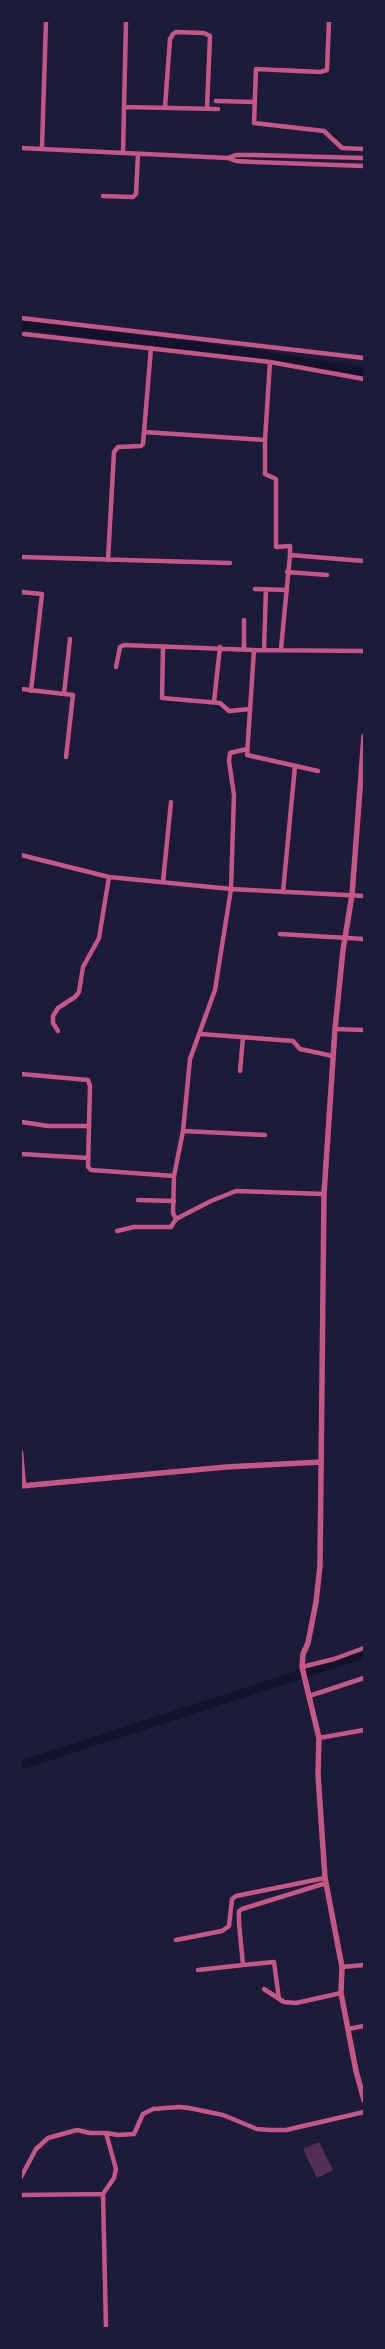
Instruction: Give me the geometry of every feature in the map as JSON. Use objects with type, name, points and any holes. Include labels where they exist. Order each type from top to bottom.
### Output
[{"type":"street","points":[[42,147],[46,21]]},
{"type":"street","points":[[124,153],[126,21]]},
{"type":"street","points":[[330,21],[327,70],[320,72],[256,69],[254,122],[324,131],[342,148],[364,149]]},
{"type":"street","points":[[165,107],[170,39],[172,34],[176,32],[206,34],[210,36],[206,108]]},
{"type":"street","points":[[216,101],[255,102]]},
{"type":"street","points":[[124,107],[218,109]]},
{"type":"street","points":[[21,148],[42,147],[228,158],[236,161],[364,166]]},
{"type":"street","points":[[103,196],[133,197],[136,194],[138,154]]},
{"type":"street","points":[[228,158],[236,155],[254,154],[364,158]]},
{"type":"street","points":[[329,156],[329,164]]},
{"type":"street","points":[[21,318],[364,358]]},
{"type":"street","points":[[24,334],[270,362],[364,379]]},
{"type":"street","points":[[108,560],[114,452],[118,447],[141,446],[144,432],[151,348]]},
{"type":"street","points":[[270,362],[265,440],[265,474],[276,479],[276,547],[290,546],[281,650]]},
{"type":"street","points":[[144,432],[265,440]]},
{"type":"street","points":[[290,555],[364,561]]},
{"type":"street","points":[[21,557],[230,563]]},
{"type":"street","points":[[287,572],[327,576]]},
{"type":"street","points":[[255,589],[287,590]]},
{"type":"street","points":[[264,650],[266,589]]},
{"type":"street","points":[[21,592],[42,594],[31,690]]},
{"type":"street","points":[[244,620],[244,649]]},
{"type":"street","points":[[64,694],[70,639]]},
{"type":"street","points":[[116,667],[122,645],[220,647],[254,650],[364,651]]},
{"type":"street","points":[[163,647],[162,698],[220,703],[229,711],[250,710]]},
{"type":"street","points":[[214,702],[220,647]]},
{"type":"street","points":[[254,650],[248,756],[318,771]]},
{"type":"street","points":[[21,689],[73,695],[66,757]]},
{"type":"street","points":[[364,736],[361,812],[335,1029],[324,1194],[320,1566],[316,1602],[308,1643],[303,1654],[303,1670],[319,1738],[318,1774],[326,1880],[342,1968],[341,1993],[364,2100]]},
{"type":"street","points":[[176,1219],[173,1213],[174,1176],[183,1132],[190,1059],[201,1034],[215,990],[231,889],[234,795],[228,761],[230,752],[247,749]]},
{"type":"street","points":[[283,892],[295,766]]},
{"type":"street","points":[[163,882],[172,802]]},
{"type":"street","points":[[21,855],[109,877],[231,889],[364,896]]},
{"type":"street","points":[[58,1030],[53,1023],[53,1016],[58,1008],[75,997],[79,992],[83,967],[99,938],[109,877]]},
{"type":"street","points":[[280,934],[364,940]]},
{"type":"street","points":[[335,1029],[364,1030]]},
{"type":"street","points":[[201,1034],[293,1041],[300,1049],[333,1056]]},
{"type":"street","points":[[240,1071],[243,1037]]},
{"type":"street","points":[[21,1074],[88,1080],[90,1086],[88,1167],[98,1172],[174,1176]]},
{"type":"street","points":[[22,1122],[48,1126],[89,1126]]},
{"type":"street","points":[[183,1132],[265,1135]]},
{"type":"street","points":[[21,1154],[88,1158]]},
{"type":"street","points":[[117,1232],[134,1227],[171,1227],[176,1219],[211,1200],[236,1191],[324,1194]]},
{"type":"street","points":[[138,1200],[174,1201]]},
{"type":"street","points":[[21,1452],[23,1486],[226,1467],[321,1462]]},
{"type":"street","points":[[303,1670],[364,1648]]},
{"type":"street","points":[[309,1696],[364,1678]]},
{"type":"street","points":[[319,1738],[364,1730]]},
{"type":"street","points":[[176,1940],[213,1933],[229,1926],[232,1899],[236,1896],[326,1880]]},
{"type":"street","points":[[242,1965],[239,1912],[242,1909],[326,1880]]},
{"type":"street","points":[[198,1970],[274,1962],[279,1999]]},
{"type":"street","points":[[342,1968],[364,1965]]},
{"type":"street","points":[[264,1989],[279,1999],[296,2003],[341,1993]]},
{"type":"street","points":[[348,2029],[364,2026]]},
{"type":"street","points":[[21,2177],[36,2149],[48,2138],[77,2130],[90,2133],[106,2132],[118,2135],[134,2134],[144,2113],[163,2108],[179,2107],[223,2116],[250,2128],[263,2130],[286,2130],[364,2112]]},
{"type":"street","points":[[106,2132],[116,2168],[114,2178],[103,2194],[106,2328]]},
{"type":"street","points":[[21,2195],[103,2194]]},
{"type":"building","points":[[319,2142],[333,2170],[317,2178],[303,2149]]},
{"type":"waterway","points":[[21,325],[248,353],[364,372]]},
{"type":"waterway","points":[[21,1765],[364,1654]]}]
